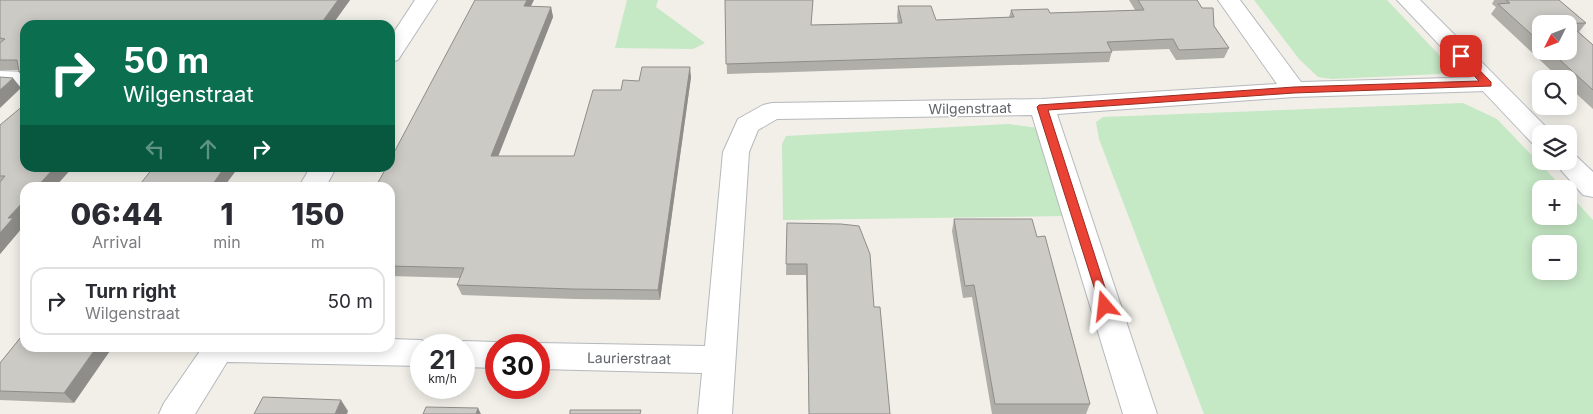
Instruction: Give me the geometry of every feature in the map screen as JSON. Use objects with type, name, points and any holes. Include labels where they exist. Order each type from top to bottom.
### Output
[{"type":"street","points":[[395,47],[426,0]]},
{"type":"street","points":[[1230,0],[1294,90]]},
{"type":"street","points":[[1408,0],[1487,84],[1532,128]]},
{"type":"street","points":[[0,78],[20,79]]},
{"type":"street","name":"Wilgenstraat","points":[[715,414],[736,152],[747,125],[772,111],[1042,107],[1294,90],[1487,84]]},
{"type":"street","points":[[1042,107],[1140,414]]},
{"type":"street","points":[[1575,170],[1593,188]]},
{"type":"street","points":[[176,414],[215,352]]},
{"type":"street","points":[[380,352],[410,353]]},
{"type":"street","name":"Laurierstraat","points":[[550,356],[719,360]]},
{"type":"green space","points":[[627,0],[658,0],[656,7],[705,43],[693,49],[615,48]]},
{"type":"green space","points":[[1254,0],[1387,0],[1442,58],[1444,72],[1440,74],[1332,79],[1318,77],[1299,59]]},
{"type":"green space","points":[[1463,103],[1497,119],[1532,156],[1532,170],[1546,170],[1555,180],[1532,180],[1532,225],[1577,225],[1577,203],[1593,220],[1593,414],[1204,414],[1099,139],[1096,122],[1103,117]]},
{"type":"green space","points":[[1008,124],[1038,128],[1065,216],[783,220],[782,144],[786,136]]},
{"type":"building","points":[[0,0],[338,0],[324,20],[20,20],[19,72],[17,60],[0,60],[0,43],[5,39],[0,38]]},
{"type":"building","points":[[475,0],[527,0],[524,6],[551,7],[491,156],[574,156],[593,90],[621,90],[623,80],[639,81],[642,67],[690,67],[658,290],[457,285],[464,268],[395,266],[395,182],[378,182],[384,172],[395,172],[395,151]]},
{"type":"building","points":[[725,0],[813,0],[811,25],[902,23],[898,6],[931,6],[936,20],[1014,17],[1011,10],[1048,9],[1050,13],[1144,10],[1138,0],[1197,0],[1202,8],[1213,8],[1214,26],[1229,48],[1179,50],[1173,39],[1107,42],[1112,52],[726,64]]},
{"type":"building","points":[[1506,0],[1559,0],[1577,15],[1532,15],[1532,35],[1498,4],[1510,3]]},
{"type":"building","points":[[1578,16],[1586,23],[1578,23]]},
{"type":"building","points":[[1578,32],[1593,45],[1593,90],[1577,75],[1577,70],[1571,70],[1560,60],[1578,60]]},
{"type":"building","points":[[0,77],[13,78],[0,90]]},
{"type":"building","points":[[20,108],[20,172],[50,172],[41,182],[20,182],[20,205],[8,218],[13,218],[0,233],[0,182],[5,176],[0,176],[0,125]]},
{"type":"building","points":[[150,172],[221,172],[214,182],[142,182]]},
{"type":"building","points":[[954,219],[1032,219],[1037,237],[1045,236],[1090,404],[995,404],[974,285],[965,286]]},
{"type":"building","points":[[787,223],[859,226],[870,254],[874,307],[880,307],[890,414],[809,414],[807,264],[786,264]]},
{"type":"building","points":[[20,338],[20,352],[93,352],[64,393],[0,391],[0,363]]},
{"type":"building","points":[[263,397],[341,400],[335,414],[254,414]]},
{"type":"building","points":[[426,407],[478,408],[476,414],[423,414]]},
{"type":"building","points":[[570,410],[641,410],[640,414],[570,414]]},
{"type":"route","points":[[1105,306],[1042,107],[1294,90],[1487,84],[1461,56]]}]
